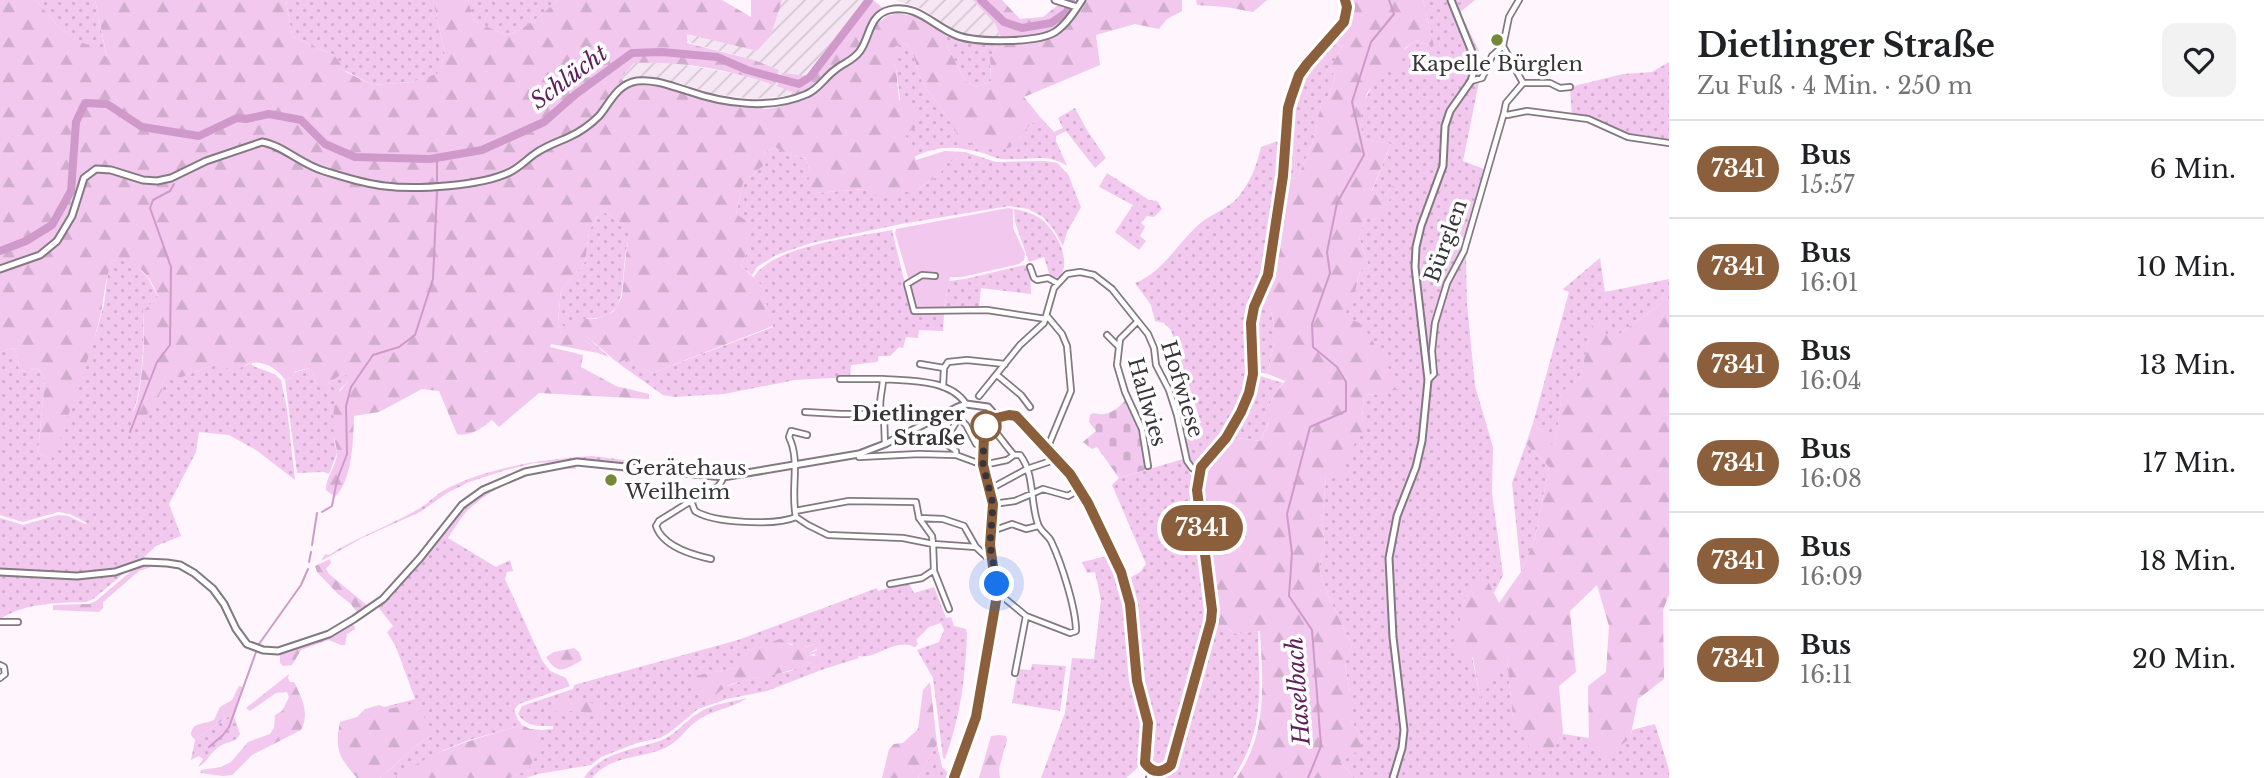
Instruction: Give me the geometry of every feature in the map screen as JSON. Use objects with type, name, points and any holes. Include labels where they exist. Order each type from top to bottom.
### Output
[{"type":"street","points":[[1057,0],[1075,6]]},
{"type":"street","points":[[0,269],[40,255],[57,241],[72,215],[84,177],[96,169],[157,181],[262,142],[270,143],[311,167],[382,186],[397,188],[473,182],[512,172],[545,148],[577,133],[600,114],[622,87],[632,82],[660,82],[704,96],[740,102],[776,103],[814,91],[833,71],[856,57],[862,50],[873,22],[887,10],[916,12],[947,31],[965,38],[1040,38],[1056,32],[1082,0]]},
{"type":"street","points":[[1153,771],[1166,769],[1173,759],[1211,621],[1212,610],[1197,490],[1199,472],[1205,460],[1226,438],[1249,393],[1253,374],[1251,323],[1254,307],[1268,275],[1283,176],[1288,108],[1295,86],[1307,64],[1344,22],[1347,7],[1345,0]]},
{"type":"street","points":[[1392,778],[1402,748],[1404,730],[1393,637],[1389,558],[1397,516],[1416,467],[1422,441],[1428,380],[1415,267],[1416,247],[1443,166],[1445,126],[1450,111],[1471,81],[1474,71],[1472,52],[1451,0]]},
{"type":"street","points":[[1471,81],[1482,78],[1492,56],[1503,46],[1509,17],[1519,0]]},
{"type":"street","points":[[1503,46],[1523,83],[1550,83],[1560,88],[1570,87]]},
{"type":"street","name":"Bürglen","points":[[1428,380],[1434,374],[1432,351],[1435,323],[1447,284],[1464,251],[1506,103],[1523,83]]},
{"type":"street","points":[[1504,113],[1510,116],[1527,111],[1585,119],[1628,136],[1669,143]]},
{"type":"street","points":[[979,396],[1020,345],[1047,318],[1057,283],[1048,278],[1037,280],[1030,267]]},
{"type":"street","name":"Hofwiese","points":[[1057,283],[1067,274],[1080,272],[1094,275],[1112,289],[1148,334],[1154,348],[1156,365],[1169,390],[1187,461],[1199,472]]},
{"type":"street","points":[[935,276],[922,275],[907,284],[914,311],[987,310],[1047,318],[1062,334],[1067,346],[1072,391],[1047,449]]},
{"type":"street","name":"Hallwies","points":[[1137,323],[1120,339],[1117,365],[1120,379],[1142,429],[1148,466]]},
{"type":"street","name":"Hallwies","points":[[1107,335],[1118,346]]},
{"type":"street","points":[[943,387],[944,368],[948,362],[967,360],[1006,364]]},
{"type":"street","points":[[920,364],[944,368]]},
{"type":"street","points":[[997,375],[1021,395],[1030,407]]},
{"type":"street","points":[[841,379],[883,379],[943,387],[960,394],[967,404]]},
{"type":"street","points":[[883,379],[880,403],[884,417],[885,444]]},
{"type":"street","points":[[0,572],[77,576],[115,572],[144,562],[180,565],[213,589],[247,644],[263,650],[278,651],[329,634],[383,599],[462,505],[483,490],[525,472],[576,463],[723,477],[859,454],[967,404],[988,407],[996,416]]},
{"type":"street","points":[[951,410],[966,425],[976,444],[983,446]]},
{"type":"street","points":[[805,412],[881,414]]},
{"type":"street","points":[[954,778],[976,717],[997,595],[990,545],[993,504],[983,465],[985,428],[996,416],[1016,416],[1057,459],[1080,489],[1106,540],[1127,590],[1137,681],[1148,723],[1145,763],[1153,771]]},
{"type":"street","points":[[956,455],[956,451],[944,442],[958,419]]},
{"type":"street","points":[[987,423],[1000,434],[1014,455]]},
{"type":"street","points":[[807,435],[791,431],[789,436],[796,464],[793,487],[796,514],[808,526],[828,535],[903,538],[933,544],[975,547]]},
{"type":"street","points":[[859,454],[859,457],[956,455],[983,465],[1020,455],[1027,469],[1038,526],[1050,538],[1068,587],[1076,629],[1070,633],[1026,616],[997,595]]},
{"type":"street","points":[[990,489],[1027,469],[1057,459]]},
{"type":"street","points":[[712,559],[681,549],[658,533],[656,526],[659,521],[719,486],[723,477]]},
{"type":"street","points":[[993,504],[1015,501],[1043,489],[1068,496],[1080,489]]},
{"type":"street","points":[[691,501],[695,511],[710,518],[755,522],[792,519],[796,514],[849,501],[916,502],[919,518],[932,536],[934,570],[949,609]]},
{"type":"street","points":[[919,518],[943,519],[964,526],[975,547],[993,563]]},
{"type":"street","points":[[992,531],[1012,524],[1026,529],[1038,526]]},
{"type":"street","points":[[890,584],[922,578],[934,570]]},
{"type":"street","points":[[1015,673],[1026,616]]},
{"type":"street","points":[[0,622],[18,622]]},
{"type":"street","points":[[0,665],[4,667],[5,674],[0,678]]},
{"type":"street","points":[[1149,778],[1153,771]]},
{"type":"shaded area","points":[[782,0],[866,0],[788,96],[754,99],[714,94],[672,81],[647,77],[621,79],[634,63],[667,62],[744,75],[773,85],[779,70],[754,60],[687,42],[687,33],[757,51]]},
{"type":"shaded area","points":[[895,0],[973,0],[995,24],[1001,37],[975,37],[959,33],[922,9]]},
{"type":"green space","points":[[0,0],[36,0],[60,29],[107,57],[95,0],[286,0],[292,36],[335,56],[346,72],[373,85],[411,82],[437,74],[445,54],[433,0],[468,0],[474,21],[506,35],[527,25],[558,0],[722,0],[751,17],[751,0],[782,0],[771,35],[757,51],[687,34],[687,43],[754,60],[779,70],[773,85],[722,70],[669,63],[634,63],[621,78],[628,86],[659,85],[766,109],[809,98],[831,77],[860,56],[875,25],[887,16],[898,13],[923,18],[946,36],[946,43],[965,81],[977,87],[991,81],[990,58],[997,44],[1029,43],[1049,38],[1066,24],[1085,0],[1182,0],[1182,11],[1167,19],[1159,29],[1135,24],[1096,35],[1100,65],[1024,97],[1040,117],[1009,148],[980,149],[958,137],[951,122],[921,79],[909,47],[905,43],[894,47],[899,100],[915,111],[915,128],[905,134],[916,160],[945,151],[965,152],[966,155],[947,163],[938,176],[918,189],[877,197],[865,189],[815,193],[808,183],[810,171],[805,158],[788,155],[775,147],[764,153],[767,162],[743,183],[736,214],[753,225],[741,266],[760,283],[773,326],[652,373],[626,359],[618,363],[566,323],[578,319],[596,319],[613,312],[622,297],[630,228],[604,212],[595,219],[589,232],[585,262],[561,290],[558,322],[590,344],[598,353],[551,344],[550,347],[583,355],[581,367],[616,386],[649,394],[649,399],[539,393],[499,427],[492,420],[476,431],[462,435],[457,434],[439,391],[422,389],[379,412],[354,416],[349,470],[335,497],[326,490],[326,485],[337,454],[334,407],[338,394],[348,382],[346,375],[342,374],[326,385],[317,385],[311,368],[295,371],[293,377],[285,380],[279,372],[265,364],[250,363],[233,370],[216,364],[182,377],[165,377],[162,390],[145,418],[131,425],[141,378],[143,311],[158,297],[147,276],[128,262],[112,261],[93,341],[55,454],[51,459],[38,453],[45,378],[37,368],[23,372],[19,370],[14,348],[0,354]]},
{"type":"green space","points":[[36,0],[95,0],[107,58],[60,29]]},
{"type":"green space","points":[[286,0],[433,0],[445,54],[437,75],[411,82],[373,85],[344,70],[335,56],[292,36]]},
{"type":"green space","points":[[468,0],[558,0],[527,25],[506,35],[474,21]]},
{"type":"green space","points":[[868,0],[873,0],[884,9],[873,18],[854,53],[811,88],[788,99],[792,92],[777,86],[783,73],[807,76]]},
{"type":"green space","points":[[973,0],[1002,0],[1020,19],[1043,17],[1058,5],[1069,11],[1064,20],[1050,31],[1031,36],[1001,37],[995,24]]},
{"type":"green space","points":[[1196,0],[1267,0],[1253,12],[1197,5]]},
{"type":"green space","points":[[1348,0],[1423,0],[1434,46],[1416,41],[1405,48],[1401,67],[1386,70],[1367,93],[1360,122],[1364,139],[1391,144],[1372,190],[1386,195],[1392,186],[1397,188],[1379,217],[1366,218],[1359,237],[1369,267],[1360,271],[1355,292],[1344,317],[1362,324],[1401,388],[1382,394],[1364,395],[1362,418],[1366,427],[1354,444],[1357,454],[1347,460],[1342,474],[1326,476],[1322,524],[1325,542],[1319,568],[1327,594],[1352,645],[1345,664],[1350,693],[1350,719],[1362,738],[1361,749],[1340,762],[1355,778],[1236,778],[1254,744],[1261,708],[1260,631],[1236,634],[1225,626],[1213,628],[1215,610],[1199,489],[1201,474],[1207,461],[1228,440],[1237,438],[1260,441],[1269,423],[1272,398],[1285,381],[1268,374],[1274,329],[1271,309],[1264,292],[1270,278],[1285,178],[1297,179],[1313,142],[1322,100],[1330,95],[1335,77],[1330,68],[1342,47],[1332,40],[1345,22]]},
{"type":"green space","points":[[1423,0],[1475,0],[1460,12],[1479,51],[1482,67],[1463,161],[1484,169],[1494,155],[1466,258],[1467,304],[1475,386],[1493,447],[1492,493],[1503,575],[1494,593],[1482,570],[1462,605],[1480,697],[1507,660],[1513,718],[1552,751],[1563,734],[1589,738],[1603,756],[1630,739],[1632,730],[1655,724],[1669,778],[1355,778],[1340,762],[1360,749],[1362,738],[1350,719],[1350,693],[1345,663],[1352,645],[1327,594],[1319,568],[1325,542],[1322,524],[1326,476],[1347,460],[1362,418],[1364,395],[1382,394],[1343,317],[1355,292],[1360,271],[1369,267],[1359,237],[1366,218],[1397,189],[1392,186],[1386,195],[1372,191],[1391,144],[1364,139],[1360,122],[1361,111],[1371,88],[1407,47],[1416,41],[1434,46]]},
{"type":"green space","points":[[946,36],[965,42],[997,44],[990,58],[991,81],[977,87],[965,81],[946,43]]},
{"type":"green space","points":[[1332,40],[1342,47],[1330,68],[1335,77],[1330,95],[1322,100],[1313,142],[1297,179],[1285,178],[1290,110],[1296,89],[1301,90],[1302,87],[1298,85],[1308,65]]},
{"type":"green space","points":[[905,43],[911,51],[925,87],[951,121],[958,136],[1019,140],[1028,127],[1040,117],[1054,132],[1063,128],[1058,118],[1075,108],[1106,158],[1095,168],[1066,131],[1056,136],[1056,141],[1067,166],[1052,159],[1000,159],[956,148],[931,150],[914,157],[905,134],[893,47]]},
{"type":"green space","points":[[1669,62],[1669,143],[1628,137],[1588,119],[1572,117],[1570,87],[1623,74],[1652,72]]},
{"type":"green space","points":[[1283,139],[1267,274],[1252,307],[1251,373],[1239,414],[1213,450],[1208,451],[1195,464],[1190,462],[1188,457],[1183,429],[1201,423],[1171,330],[1164,323],[1155,321],[1151,305],[1135,283],[1163,264],[1203,221],[1235,200],[1250,178],[1261,147]]},
{"type":"green space","points":[[775,147],[788,155],[805,158],[815,193],[918,189],[938,176],[947,163],[965,155],[965,152],[996,162],[1057,163],[1068,174],[1081,207],[1067,232],[1063,246],[1043,217],[1028,209],[1009,206],[901,224],[811,243],[776,255],[757,267],[752,275],[741,266],[748,249],[736,214],[743,183],[766,163],[764,153]]},
{"type":"green space","points":[[1107,173],[1149,200],[1157,201],[1162,209],[1154,217],[1147,216],[1141,223],[1145,227],[1140,236],[1146,241],[1139,250],[1115,232],[1133,205],[1099,187]]},
{"type":"green space","points":[[1013,209],[1013,228],[1025,254],[1024,260],[1019,264],[962,277],[950,277],[944,308],[917,308],[896,229]]},
{"type":"green space","points":[[1014,209],[1038,217],[1057,238],[1064,264],[1059,278],[1050,276],[1044,257],[1029,262],[1015,222]]},
{"type":"green space","points":[[604,212],[631,228],[622,291],[611,313],[592,319],[578,319],[586,336],[609,357],[598,353],[590,344],[558,323],[561,290],[585,262],[589,232],[595,219]]},
{"type":"green space","points":[[892,230],[912,313],[944,314],[943,331],[919,330],[918,338],[906,337],[903,348],[899,347],[890,356],[879,356],[877,362],[851,365],[850,377],[795,380],[724,394],[674,397],[663,395],[618,363],[625,358],[652,373],[773,327],[760,284],[754,277],[764,266],[796,250],[817,244]]},
{"type":"green space","points":[[1600,258],[1605,292],[1669,279],[1669,303],[1662,303],[1610,341],[1595,314],[1580,378],[1562,392],[1555,449],[1533,423],[1569,292],[1563,289]]},
{"type":"green space","points":[[112,261],[134,263],[148,278],[158,297],[143,311],[141,376],[133,411],[162,385],[165,377],[182,377],[216,364],[234,368],[251,363],[281,380],[295,480],[256,450],[229,435],[199,432],[196,452],[169,504],[181,536],[156,546],[140,561],[114,570],[79,574],[0,570],[0,518],[23,525],[58,515],[87,523],[70,514],[58,512],[23,522],[0,515],[0,354],[14,348],[19,370],[23,372],[37,368],[45,378],[38,453],[51,459],[97,330],[108,272]]},
{"type":"green space","points":[[1024,265],[1030,268],[1031,294],[981,288],[979,307],[944,310],[949,281]]},
{"type":"green space","points":[[1264,292],[1271,309],[1274,329],[1268,374],[1257,372],[1256,322]]},
{"type":"green space","points":[[1662,303],[1669,303],[1669,595],[1663,610],[1664,679],[1638,699],[1630,739],[1603,757],[1589,738],[1588,686],[1606,672],[1609,626],[1597,585],[1570,611],[1576,672],[1559,686],[1563,734],[1552,751],[1531,750],[1513,718],[1507,661],[1480,698],[1473,657],[1455,654],[1462,605],[1482,569],[1499,603],[1521,572],[1535,538],[1549,467],[1526,444],[1533,423],[1555,448],[1562,391],[1580,378],[1595,312],[1610,341]]},
{"type":"green space","points":[[311,368],[317,385],[326,385],[342,374],[347,375],[348,382],[340,389],[334,440],[337,453],[329,474],[297,473],[285,380],[293,377],[295,372]]},
{"type":"green space","points":[[1257,375],[1283,383],[1269,406],[1269,422],[1260,441],[1238,438],[1232,440],[1234,431]]},
{"type":"green space","points":[[1126,399],[1140,433],[1145,470],[1119,478],[1097,447],[1092,449],[1083,442],[1096,431],[1089,422],[1090,415],[1112,412]]},
{"type":"green space","points":[[1526,444],[1549,467],[1535,538],[1521,572],[1512,483]]},
{"type":"green space","points":[[592,456],[734,474],[708,474],[600,461],[534,463],[469,482],[447,493],[420,512],[362,538],[321,561],[325,554],[329,555],[350,543],[404,517],[462,481],[517,465]]},
{"type":"green space","points":[[1183,459],[1193,479],[1210,612],[1207,627],[1202,629],[1207,632],[1171,759],[1166,767],[1156,770],[1148,764],[1151,724],[1141,685],[1135,616],[1128,579],[1140,572],[1146,564],[1112,485],[1119,478]]},
{"type":"green space","points":[[573,465],[576,469],[532,474],[490,493],[467,511],[448,538],[496,567],[510,560],[513,571],[507,572],[505,579],[542,660],[550,671],[566,678],[570,686],[519,704],[514,710],[522,725],[444,750],[395,778],[380,778],[431,736],[384,707],[415,699],[396,647],[387,632],[393,626],[378,607],[464,505],[486,492],[529,473]]},
{"type":"green space","points":[[1111,555],[1127,597],[1146,726],[1143,763],[1126,778],[1041,778],[1065,713],[1072,658],[1094,659],[1101,600],[1095,572],[1087,573],[1082,562]]},
{"type":"green space","points":[[330,559],[331,563],[326,569],[329,574],[369,607],[358,614],[317,572],[315,566]]},
{"type":"green space","points":[[160,564],[139,571],[103,602],[103,608],[99,612],[53,610],[53,605],[89,604],[96,601],[140,566]]},
{"type":"green space","points":[[129,569],[86,602],[30,607],[0,619],[0,574],[64,579]]},
{"type":"green space","points":[[908,582],[914,593],[934,587],[946,618],[951,617],[954,626],[966,629],[961,697],[945,759],[933,678],[917,650],[939,642],[944,630],[941,623],[929,627],[916,640],[918,644],[915,647],[900,645],[872,655],[858,656],[859,658],[767,691],[727,699],[698,709],[660,738],[637,743],[601,757],[591,765],[526,778],[509,778],[528,770],[537,737],[542,730],[553,729],[553,726],[534,725],[525,721],[518,714],[522,706],[573,689],[574,685],[738,640],[877,588],[878,591]],"holes":[[[788,643],[803,647],[816,644],[817,650],[806,655],[815,654],[816,659],[812,664],[807,662],[791,671],[744,680],[720,689],[698,675],[735,668]]]},
{"type":"green space","points":[[353,623],[355,629],[347,634],[345,645],[329,640],[301,650],[292,665],[283,666],[280,663],[280,653],[300,648]]},
{"type":"green space","points":[[1225,626],[1236,634],[1258,631],[1258,707],[1256,725],[1244,760],[1233,778],[1158,778],[1175,762],[1213,628]]},
{"type":"green space","points":[[780,639],[803,647],[816,644],[820,647],[806,655],[819,656],[816,658],[821,661],[812,664],[807,662],[781,673],[732,684],[705,702],[700,698],[694,680],[698,675],[735,668],[742,656],[749,651]]},
{"type":"green space","points":[[574,648],[582,660],[566,668],[554,667],[546,657],[554,652]]},
{"type":"green space","points":[[1032,664],[1066,666],[1060,711],[1012,703],[1018,669],[1031,670]]},
{"type":"green space","points":[[289,674],[288,678],[290,682],[294,682],[304,706],[305,718],[301,730],[252,755],[232,775],[200,773],[201,770],[221,767],[231,762],[248,742],[270,734],[274,728],[275,715],[282,711],[289,697],[287,692],[276,693],[250,711],[246,708]]},
{"type":"green space","points":[[930,682],[937,744],[918,778],[882,778],[889,749],[894,744],[903,743],[918,729],[923,690]]},
{"type":"green space","points":[[239,686],[243,687],[234,717],[229,716],[195,740],[191,735],[194,727],[214,720],[220,707],[232,700]]},
{"type":"green space","points":[[747,698],[694,723],[665,748],[617,761],[592,778],[584,778],[608,757],[660,741],[705,709]]},
{"type":"green space","points":[[558,701],[594,704],[606,713],[603,718],[575,710],[559,714],[554,710],[553,706]]},
{"type":"green space","points":[[419,702],[431,736],[380,778],[357,778],[346,765],[338,747],[340,722],[357,717],[365,709],[379,705],[389,709]]},
{"type":"green space","points":[[229,716],[234,717],[240,734],[217,748],[198,767],[203,759],[199,756],[191,760],[195,740]]},
{"type":"green space","points":[[522,725],[542,730],[537,737],[539,748],[528,770],[509,778],[395,778],[440,752]]},
{"type":"green space","points":[[991,736],[1006,736],[1007,740],[999,769],[1000,778],[979,778]]},
{"type":"green space","points":[[937,744],[942,767],[951,778],[918,778]]},
{"type":"waterway","name":"Schlücht","points":[[0,251],[26,241],[52,225],[71,191],[76,122],[85,103],[107,104],[142,127],[199,136],[237,118],[246,119],[269,114],[301,120],[325,144],[355,157],[430,159],[482,150],[544,122],[576,94],[632,53],[662,52],[717,57],[747,70],[799,84],[810,77],[869,0]]},
{"type":"waterway","name":"Schlücht","points":[[981,0],[1004,22],[1022,28],[1051,23],[1067,12],[1071,0]]},
{"type":"waterway","name":"Haselbach","points":[[1308,778],[1321,746],[1312,630],[1289,596],[1292,553],[1287,514],[1310,427],[1346,411],[1346,382],[1337,367],[1313,347],[1312,324],[1330,273],[1327,252],[1337,203],[1364,155],[1352,102],[1371,42],[1394,14],[1389,0]]},
{"type":"waterway","points":[[437,158],[437,182]]},
{"type":"waterway","points":[[130,432],[157,362],[170,345],[171,267],[150,208],[153,200],[170,191],[174,184]]},
{"type":"waterway","points":[[322,512],[332,506],[337,480],[347,454],[346,406],[351,387],[373,355],[399,347],[415,335],[433,279],[437,191]]},
{"type":"waterway","points":[[312,545],[317,513]]},
{"type":"waterway","points":[[309,562],[311,552]]},
{"type":"waterway","points":[[259,644],[301,585],[308,569]]},
{"type":"waterway","points":[[209,747],[229,727],[256,652]]},
{"type":"bus line","name":"7341","points":[[954,778],[976,717],[997,595],[990,551],[993,504],[983,465],[984,434],[987,423],[992,419],[1009,415],[1016,416],[1065,467],[1088,503],[1121,572],[1130,604],[1137,681],[1148,723],[1145,763],[1148,768],[1157,772],[1171,765],[1211,621],[1212,610],[1197,490],[1199,472],[1205,460],[1226,438],[1249,393],[1254,359],[1251,323],[1254,307],[1268,275],[1283,176],[1288,108],[1299,75],[1344,22],[1347,7],[1345,0]]},
{"type":"place","name":"Kapelle Bürglen","points":[[1497,40]]},
{"type":"place","name":"Dietlinger Straße","points":[[986,426]]},
{"type":"place","name":"Gerätehaus Weilheim","points":[[611,480]]},
{"type":"route","points":[[986,426],[983,465],[993,504],[990,551],[997,584]]}]
